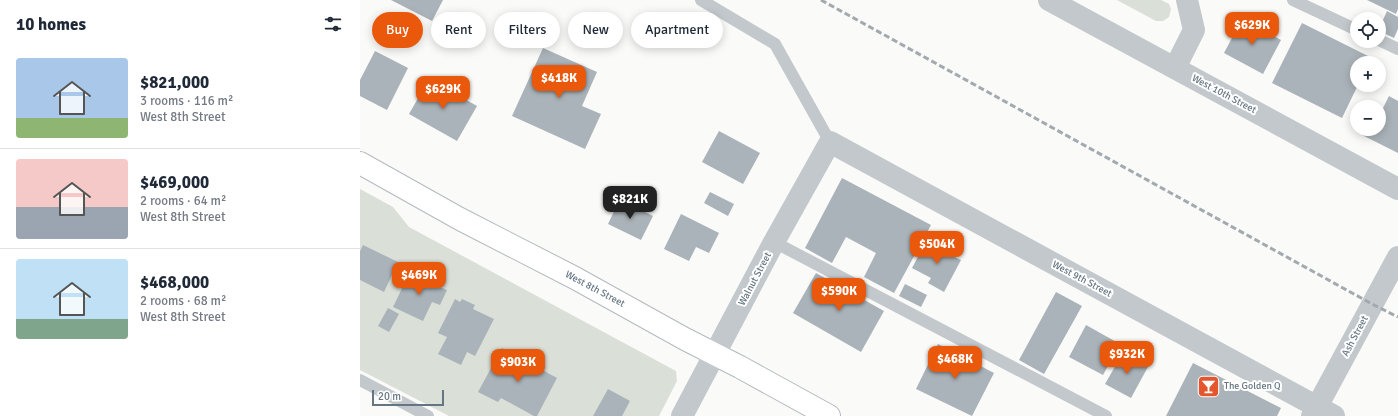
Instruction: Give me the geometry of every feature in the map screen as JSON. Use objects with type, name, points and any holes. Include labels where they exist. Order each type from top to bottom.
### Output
[{"type":"main road","name":"West 8th Street","points":[[360,163],[460,219],[575,278],[829,416]]},
{"type":"street","name":"West 10th Street","points":[[1049,0],[1398,189]]},
{"type":"street","points":[[1175,68],[1194,30],[1187,0]]},
{"type":"street","name":"Walnut Street","points":[[682,416],[774,242],[830,142]]},
{"type":"street","name":"West 9th Street","points":[[830,142],[1321,413]]},
{"type":"street","name":"Ash Street","points":[[1321,413],[1398,256]]},
{"type":"lane","points":[[701,0],[775,44],[830,142]]},
{"type":"lane","points":[[1293,0],[1350,27]]},
{"type":"lane","points":[[1386,43],[1398,49]]},
{"type":"lane","points":[[774,242],[1106,416]]},
{"type":"lane","points":[[360,380],[428,416]]},
{"type":"shaded area","points":[[1117,0],[1161,0],[1169,4],[1171,9],[1169,17],[1163,21],[1156,21]]},
{"type":"shaded area","points":[[360,189],[393,207],[409,227],[676,371],[677,381],[659,416],[449,416],[360,370]]},
{"type":"building","points":[[391,0],[443,0],[437,12],[431,12],[431,20],[423,16],[423,12],[414,12]]},
{"type":"building","points":[[1367,0],[1398,0],[1398,9],[1396,14]]},
{"type":"building","points":[[1387,11],[1398,17],[1398,29],[1394,38],[1386,34]]},
{"type":"building","points":[[1242,19],[1281,40],[1263,74],[1224,53]]},
{"type":"building","points":[[1302,23],[1368,56],[1350,56],[1350,92],[1355,92],[1342,118],[1272,83]]},
{"type":"building","points":[[543,48],[597,72],[582,106],[601,114],[585,149],[512,116]]},
{"type":"building","points":[[375,51],[408,68],[387,110],[360,96],[360,80]]},
{"type":"building","points":[[429,79],[477,106],[457,141],[409,114]]},
{"type":"building","points":[[1389,96],[1398,101],[1398,153],[1364,136],[1386,136],[1386,102]]},
{"type":"building","points":[[719,131],[760,153],[743,184],[702,162]]},
{"type":"building","points":[[842,178],[931,225],[894,293],[864,277],[876,253],[846,237],[832,263],[805,248]]},
{"type":"building","points":[[710,192],[734,204],[728,216],[704,203]]},
{"type":"building","points":[[620,199],[653,216],[641,240],[608,224]]},
{"type":"building","points":[[681,214],[719,233],[709,253],[696,247],[689,261],[664,249]]},
{"type":"building","points":[[926,242],[939,249],[943,244],[953,249],[950,255],[961,260],[944,292],[928,283],[931,278],[912,268]]},
{"type":"building","points":[[363,245],[398,262],[384,292],[360,280],[360,251]]},
{"type":"building","points":[[410,272],[421,277],[423,273],[436,279],[433,284],[447,290],[440,305],[432,302],[423,321],[393,307]]},
{"type":"building","points":[[816,273],[884,311],[861,352],[793,313]]},
{"type":"building","points":[[905,284],[927,295],[921,307],[899,296]]},
{"type":"building","points":[[1056,292],[1082,306],[1044,374],[1019,360]]},
{"type":"building","points":[[455,299],[460,302],[462,299],[475,305],[473,309],[494,319],[475,356],[467,352],[461,365],[438,354],[447,337],[438,333]]},
{"type":"building","points":[[388,308],[399,314],[389,332],[378,326]]},
{"type":"building","points":[[1086,325],[1120,344],[1103,375],[1069,357]]},
{"type":"building","points":[[938,344],[994,373],[972,416],[916,389]]},
{"type":"building","points":[[502,348],[557,378],[537,416],[534,416],[501,398],[498,402],[478,392]]},
{"type":"building","points":[[1124,351],[1149,365],[1131,398],[1105,384]]},
{"type":"building","name":"The Golden Q","points":[[1193,363],[1281,408],[1277,416],[1166,416]]},
{"type":"building","points":[[608,389],[630,401],[622,416],[593,416]]},
{"type":"railway","points":[[821,0],[1398,317]]},
{"type":"place","name":"The Golden Q","points":[[1209,386]]}]
